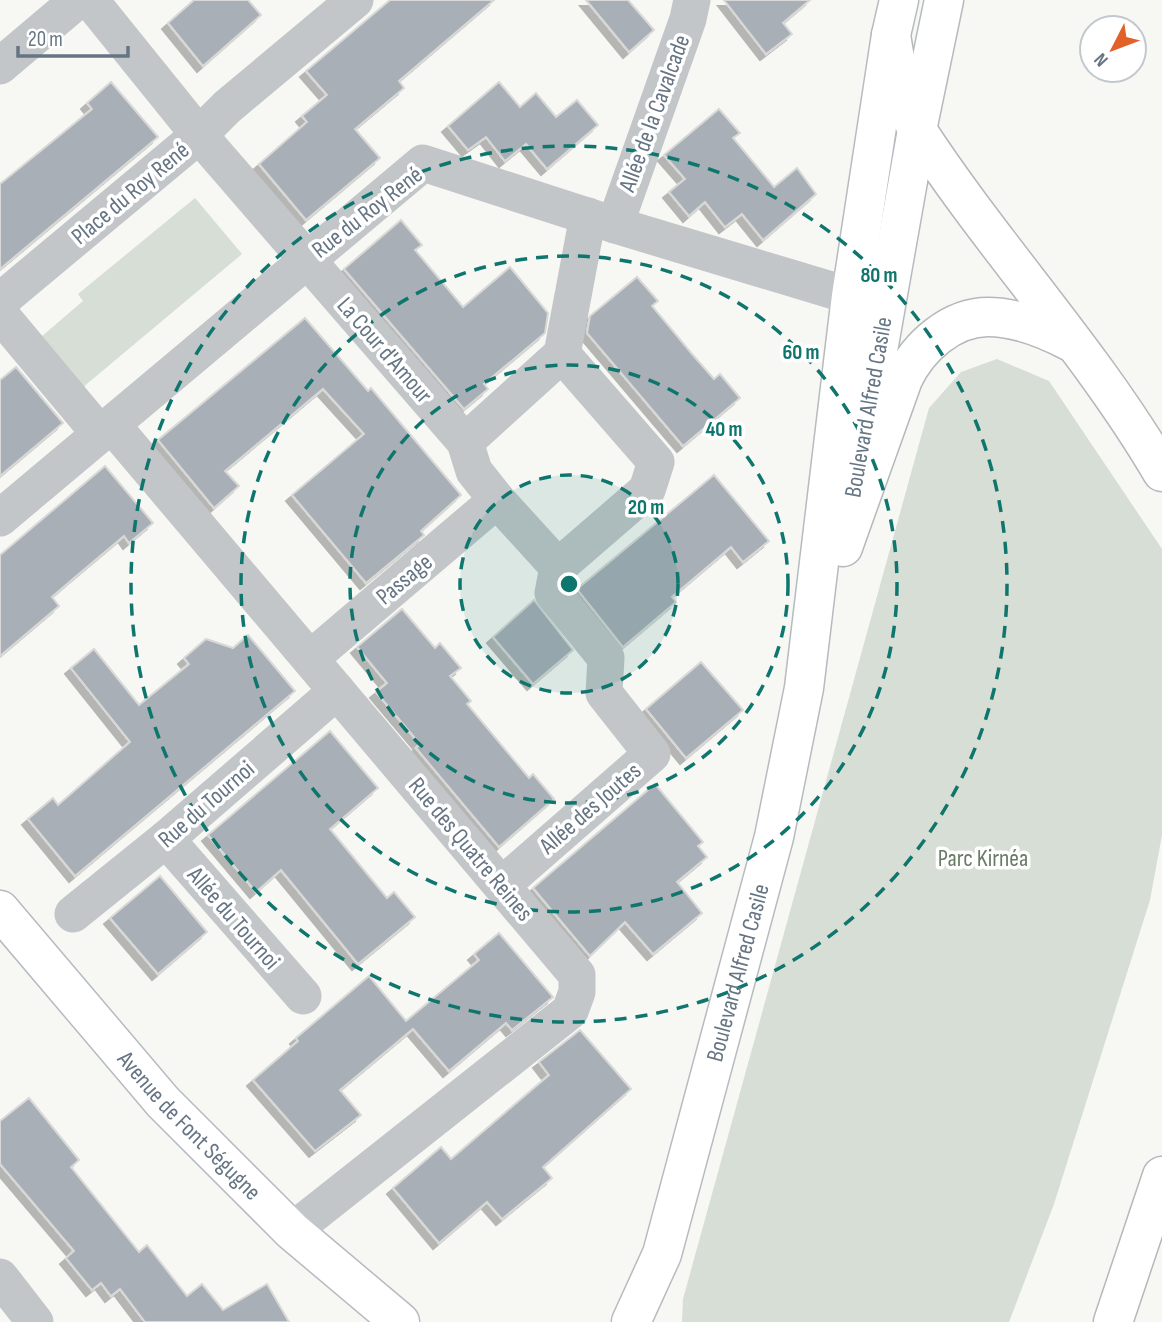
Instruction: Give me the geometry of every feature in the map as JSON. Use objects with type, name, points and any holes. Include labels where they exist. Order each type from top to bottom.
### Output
[{"type":"main road","name":"Boulevard Alfred Casile","points":[[804,688],[827,620],[843,547],[917,131],[944,0]]},
{"type":"main road","name":"Boulevard Alfred Casile","points":[[631,1322],[662,1254],[774,837],[804,688],[851,296],[895,17]]},
{"type":"main road","points":[[895,17],[897,74],[905,105],[917,131],[1073,343],[1162,472]]},
{"type":"main road","points":[[843,547],[895,397],[915,357],[937,336],[957,324],[986,317],[1014,320],[1046,329],[1073,343]]},
{"type":"main road","name":"Avenue de Font Ségugne","points":[[0,910],[163,1102],[292,1231],[400,1322]]},
{"type":"main road","points":[[1113,1322],[1158,1189],[1162,1158]]},
{"type":"main road","name":"Boulevard Alfred Casile","points":[[660,1322],[662,1254]]},
{"type":"street","points":[[0,65],[78,0]]},
{"type":"street","points":[[90,0],[200,135],[227,107],[355,0]]},
{"type":"street","name":"Allée de la Cavalcade","points":[[562,354],[601,220],[688,19],[692,0]]},
{"type":"street","name":"Place du Roy René","points":[[0,301],[200,135],[306,259]]},
{"type":"street","name":"Rue du Roy René","points":[[0,518],[423,163],[851,296]]},
{"type":"street","name":"La Cour d'Amour","points":[[306,259],[465,442],[474,471],[558,567]]},
{"type":"street","points":[[0,314],[106,430]]},
{"type":"street","points":[[465,442],[562,354],[656,462],[648,490],[558,567]]},
{"type":"street","name":"Rue des Quatre Reines","points":[[106,430],[311,659],[577,975],[577,992],[570,1011],[292,1231]]},
{"type":"street","name":"Passage","points":[[311,659],[497,500]]},
{"type":"street","name":"Allée des Joutes","points":[[502,885],[652,754],[604,693],[606,658],[553,593],[558,567]]},
{"type":"street","name":"Rue du Tournoi","points":[[74,914],[166,839],[337,691]]},
{"type":"street","name":"Allée du Tournoi","points":[[166,839],[303,996]]},
{"type":"street","points":[[0,1277],[35,1322]]},
{"type":"green space","points":[[195,198],[242,254],[76,393],[34,343],[83,301],[78,294]]},
{"type":"green space","name":"Parc Kirnéa","points":[[997,359],[1049,381],[1162,549],[1162,835],[1150,900],[1054,1204],[1009,1322],[682,1322],[683,1299],[929,408],[961,372]]},
{"type":"building","points":[[194,0],[248,0],[261,15],[203,66],[168,23]]},
{"type":"building","points":[[390,0],[494,0],[399,81],[404,88],[355,129],[380,158],[306,220],[259,164],[307,122],[302,116],[327,95],[306,71]]},
{"type":"building","points":[[586,0],[628,0],[654,30],[629,52]]},
{"type":"building","points":[[724,0],[810,0],[783,23],[792,34],[766,54]]},
{"type":"building","points":[[111,82],[158,137],[0,269],[0,184],[92,109],[87,103]]},
{"type":"building","points":[[499,82],[520,107],[536,93],[556,117],[577,100],[598,125],[547,169],[526,144],[505,161],[486,137],[468,150],[448,126]]},
{"type":"building","points":[[719,109],[740,133],[733,138],[774,187],[797,168],[816,194],[763,240],[742,214],[725,227],[705,202],[689,216],[669,192],[685,179],[664,155]]},
{"type":"building","points":[[401,220],[422,245],[415,250],[463,307],[510,267],[548,313],[545,333],[484,384],[488,389],[464,409],[344,269]]},
{"type":"building","points":[[637,277],[658,301],[652,306],[692,354],[714,379],[720,374],[740,398],[683,446],[587,333],[590,316]]},
{"type":"building","points":[[305,318],[368,391],[371,388],[461,495],[421,531],[424,535],[366,583],[292,495],[364,434],[323,389],[225,471],[239,486],[214,508],[158,440]]},
{"type":"building","points":[[16,367],[63,423],[0,476],[0,380]]},
{"type":"building","points":[[105,466],[153,523],[129,543],[124,536],[52,597],[59,606],[0,656],[0,555]]},
{"type":"building","points":[[714,475],[769,541],[743,562],[731,547],[672,597],[676,602],[623,647],[577,589]]},
{"type":"building","points":[[534,600],[573,650],[533,684],[493,637]]},
{"type":"building","points":[[402,609],[435,648],[440,643],[461,668],[450,676],[471,701],[467,704],[529,778],[533,774],[554,799],[499,847],[416,748],[420,744],[376,692],[387,683],[357,647]]},
{"type":"building","points":[[248,635],[295,691],[75,876],[28,819],[53,798],[58,805],[130,742],[71,668],[94,649],[139,705],[189,664],[184,658],[206,639],[233,648]]},
{"type":"building","points":[[701,662],[743,710],[686,758],[646,709]]},
{"type":"building","points":[[330,731],[378,788],[330,829],[387,898],[394,892],[415,917],[358,964],[281,870],[256,892],[208,835]]},
{"type":"building","points":[[655,784],[703,842],[698,846],[707,857],[677,882],[702,913],[653,954],[625,922],[590,956],[533,888]]},
{"type":"building","points":[[160,876],[207,932],[158,974],[110,918]]},
{"type":"building","points":[[499,933],[553,997],[512,1030],[506,1023],[449,1071],[413,1029],[340,1090],[361,1115],[315,1151],[253,1080],[298,1041],[296,1038],[369,976],[406,1021],[479,960],[474,954]]},
{"type":"building","points":[[580,1030],[631,1089],[543,1167],[552,1178],[502,1219],[487,1202],[439,1243],[393,1188],[441,1147],[451,1159],[549,1075],[539,1062]]},
{"type":"building","points":[[29,1098],[79,1160],[71,1167],[139,1252],[147,1245],[187,1296],[202,1284],[223,1310],[267,1284],[289,1322],[145,1322],[120,1289],[111,1296],[101,1283],[92,1290],[66,1258],[74,1251],[0,1164],[0,1121]]}]
